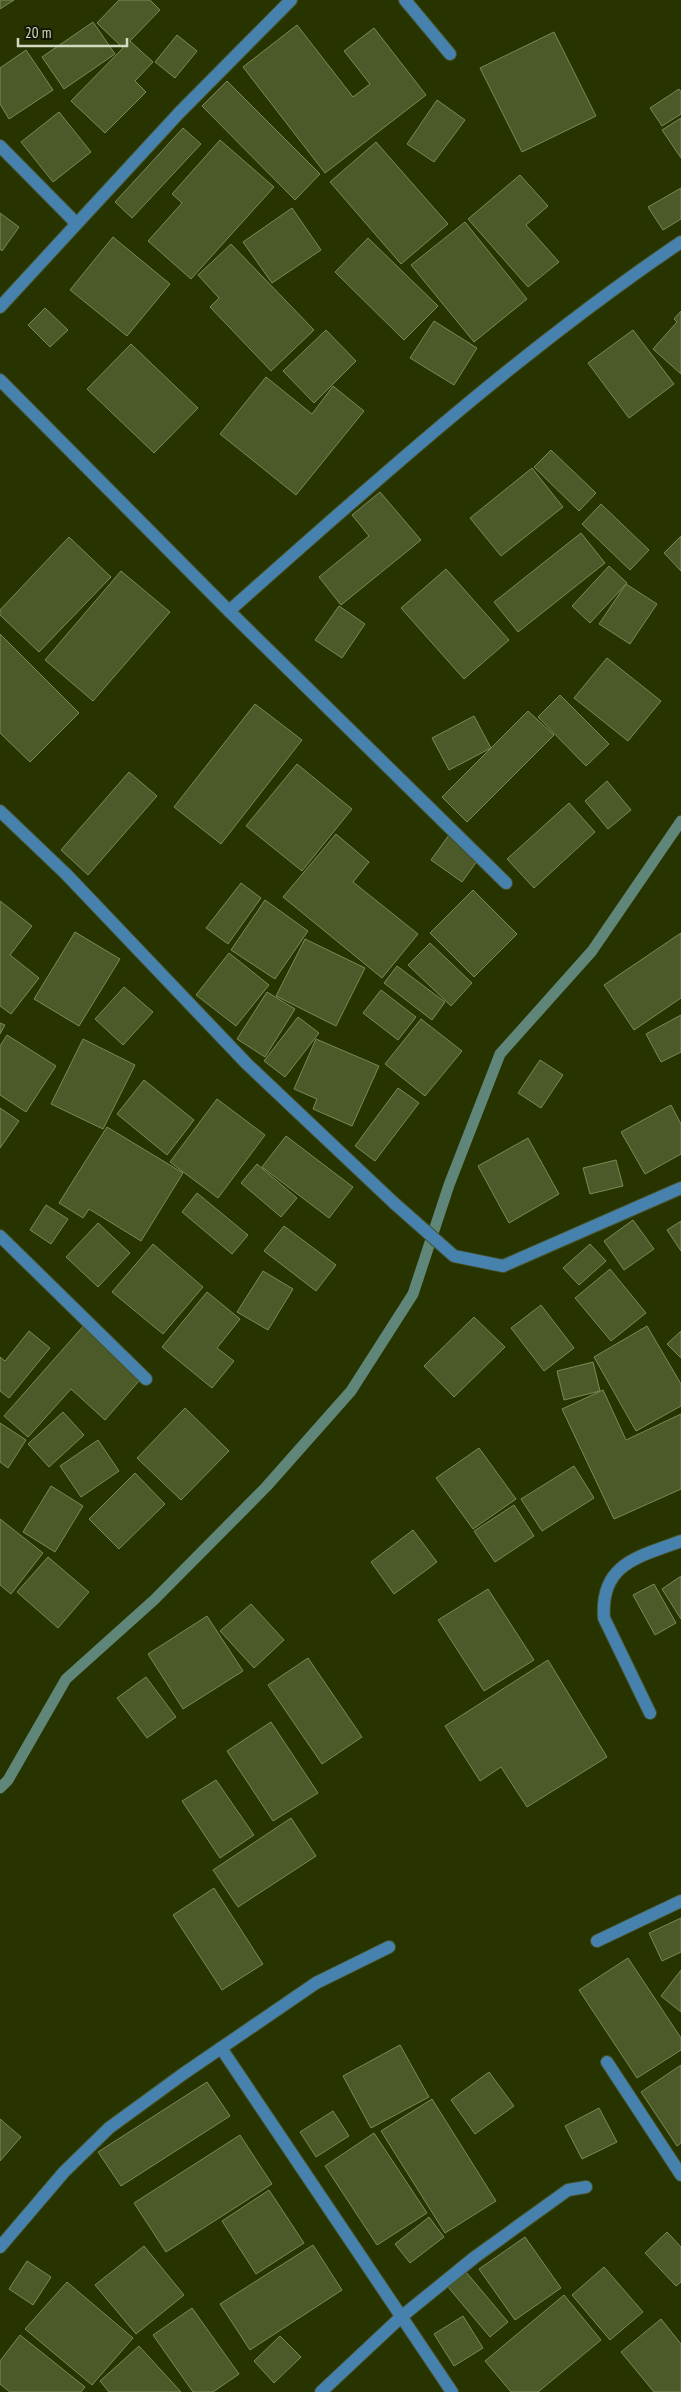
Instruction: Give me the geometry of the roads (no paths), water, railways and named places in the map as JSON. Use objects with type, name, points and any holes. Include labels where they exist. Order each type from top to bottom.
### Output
[{"type":"street","points":[[0,307],[180,113],[291,0]]},
{"type":"street","points":[[405,0],[450,54]]},
{"type":"street","points":[[0,146],[76,223]]},
{"type":"street","points":[[229,611],[394,463],[619,284],[681,242]]},
{"type":"street","points":[[0,380],[229,611],[506,883]]},
{"type":"street","points":[[0,811],[66,874],[247,1064],[394,1203],[454,1256],[502,1266],[681,1188]]},
{"type":"street","points":[[0,1236],[146,1379]]},
{"type":"street","points":[[650,1714],[604,1618],[603,1602],[606,1587],[624,1564],[681,1541]]},
{"type":"street","points":[[597,1941],[681,1901]]},
{"type":"street","points":[[0,2246],[64,2172],[110,2128],[221,2048],[316,1983],[389,1947]]},
{"type":"street","points":[[221,2048],[452,2392]]},
{"type":"street","points":[[606,2062],[681,2175]]},
{"type":"street","points":[[321,2392],[401,2317],[524,2221],[568,2190],[586,2187]]},
{"type":"waterway","points":[[0,1788],[8,1780],[66,1679],[154,1600],[266,1487],[351,1391],[413,1294],[449,1185],[500,1054],[592,951],[681,821]]}]
